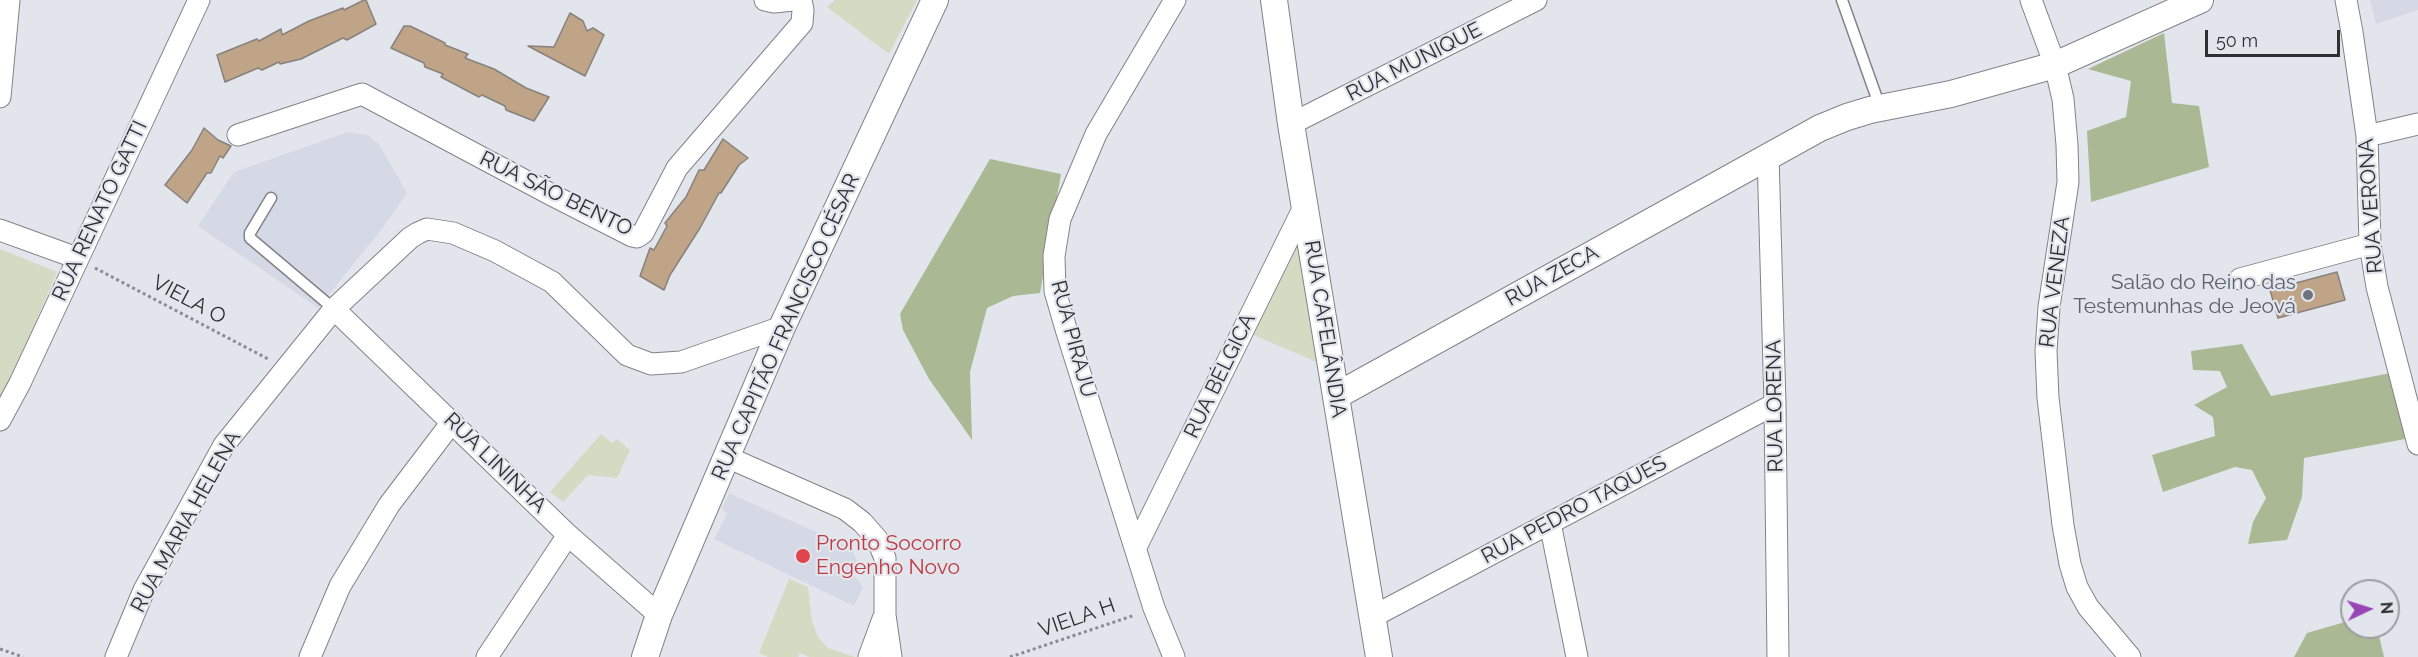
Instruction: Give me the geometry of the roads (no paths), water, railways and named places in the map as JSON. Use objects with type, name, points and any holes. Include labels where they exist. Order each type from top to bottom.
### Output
[{"type":"street","points":[[0,97],[9,0]]},
{"type":"street","name":"RUA RENATO GATTI","points":[[0,420],[20,383],[199,0]]},
{"type":"street","points":[[765,0],[774,2],[793,0]]},
{"type":"street","name":"RUA SÃO BENTO","points":[[238,135],[363,94],[550,194],[637,237],[643,233],[677,168],[802,23],[801,0]]},
{"type":"street","name":"RUA CAPITÃO FRANCISCO CÉSAR","points":[[645,657],[659,615],[782,327],[935,0]]},
{"type":"street","name":"RUA PIRAJU","points":[[1174,657],[1154,608],[1066,329],[1055,291],[1054,255],[1060,219],[1096,134],[1175,0]]},
{"type":"street","name":"RUA CAFELÂNDIA","points":[[1274,0],[1291,123],[1379,657]]},
{"type":"street","name":"RUA VENEZA","points":[[2031,0],[2055,65],[2064,99],[2068,182],[2049,307],[2046,351],[2063,525],[2077,587],[2088,607],[2130,657]]},
{"type":"street","name":"RUA ZECA","points":[[1336,396],[1767,155],[1820,128],[1846,117],[1951,94],[2055,65],[2200,0]]},
{"type":"street","name":"RUA VERONA","points":[[2346,0],[2367,136],[2370,244],[2377,287],[2415,420],[2418,444]]},
{"type":"street","name":"RUA MUNIQUE","points":[[1291,123],[1526,2]]},
{"type":"street","points":[[2367,136],[2418,124]]},
{"type":"street","name":"RUA LORENA","points":[[1767,155],[1775,404],[1778,657]]},
{"type":"street","name":"RUA BÉLGICA","points":[[1136,547],[1305,205]]},
{"type":"street","points":[[0,230],[77,258]]},
{"type":"street","name":"RUA MARIA HELENA","points":[[116,657],[144,590],[225,445],[333,309],[410,238],[427,230],[453,233],[495,251],[552,282],[627,355],[651,364],[681,362],[782,327]]},
{"type":"street","points":[[2240,279],[2370,244]]},
{"type":"street","name":"RUA LININHA","points":[[333,309],[568,535],[659,615]]},
{"type":"street","name":"RUA PEDRO TAQUES","points":[[1372,617],[1775,404]]},
{"type":"street","points":[[310,657],[346,576],[389,505],[452,422]]},
{"type":"street","points":[[727,457],[845,510],[862,522],[877,539],[885,558],[885,615],[891,657]]},
{"type":"street","points":[[1550,523],[1577,657]]},
{"type":"street","points":[[487,657],[568,535]]},
{"type":"street","points":[[869,657],[885,615]]},
{"type":"lane","points":[[1842,0],[1880,108]]},
{"type":"lane","points":[[271,198],[250,233],[250,238],[333,309]]},
{"type":"place","name":"Salão do Reino das Testemunhas de Jeová","points":[[2308,295]]},
{"type":"place","name":"Pronto Socorro Engenho Novo","points":[[803,556]]}]
